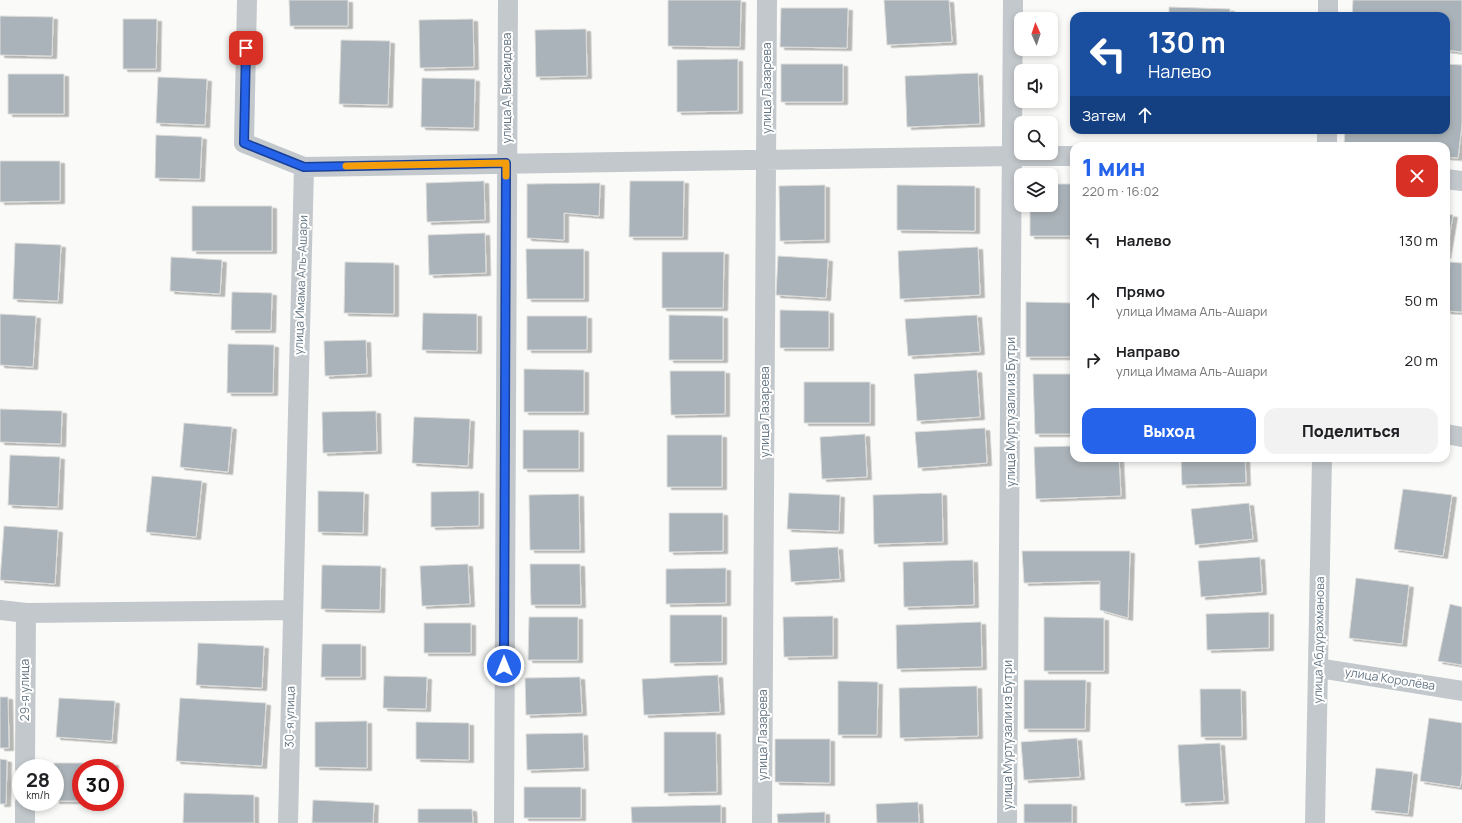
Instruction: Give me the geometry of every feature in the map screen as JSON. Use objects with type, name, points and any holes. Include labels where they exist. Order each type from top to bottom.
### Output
[{"type":"street","points":[[247,0],[244,143],[304,167],[1070,156]]},
{"type":"street","name":"улица А. Висаидова","points":[[504,823],[506,163],[508,0]]},
{"type":"street","name":"улица Лазарева","points":[[762,823],[767,0]]},
{"type":"street","name":"улица Муртузали из Бутри","points":[[1008,823],[1013,0]]},
{"type":"street","points":[[1328,0],[1328,12]]},
{"type":"street","name":"улица Имама Аль-Ашари","points":[[293,610],[304,167]]},
{"type":"street","points":[[1450,180],[1462,181]]},
{"type":"street","points":[[1450,435],[1462,437]]},
{"type":"street","name":"улица Абдурахманова","points":[[1315,823],[1322,462]]},
{"type":"street","points":[[0,610],[26,613],[293,610]]},
{"type":"street","name":"30-я улица","points":[[288,823],[293,610]]},
{"type":"street","name":"29-я улица","points":[[25,759],[26,613]]},
{"type":"street","name":"улица Королёва","points":[[1318,668],[1462,691]]},
{"type":"street","points":[[25,811],[25,823]]},
{"type":"building","points":[[289,0],[348,0],[348,26],[290,26]]},
{"type":"building","points":[[668,0],[741,0],[740,47],[668,46]]},
{"type":"building","points":[[884,0],[949,0],[952,42],[887,45]]},
{"type":"building","points":[[1353,0],[1462,0],[1462,52],[1450,50],[1450,12],[1352,12]]},
{"type":"building","points":[[1169,7],[1230,9],[1230,12],[1169,12]]},
{"type":"building","points":[[781,8],[848,8],[847,48],[780,47]]},
{"type":"building","points":[[0,16],[53,17],[52,56],[0,55]]},
{"type":"building","points":[[123,19],[157,19],[156,69],[123,69]]},
{"type":"building","points":[[473,19],[474,67],[420,68],[419,20]]},
{"type":"building","points":[[586,29],[587,76],[536,77],[535,30]]},
{"type":"building","points":[[341,40],[390,41],[388,105],[339,104]]},
{"type":"building","points":[[738,59],[738,111],[677,112],[677,60]]},
{"type":"building","points":[[781,64],[843,64],[843,102],[781,102]]},
{"type":"building","points":[[1450,64],[1462,65],[1462,124],[1458,158],[1450,157],[1450,142],[1344,142],[1345,134],[1450,134]]},
{"type":"building","points":[[978,73],[980,124],[907,127],[905,76]]},
{"type":"building","points":[[8,74],[64,74],[64,114],[8,114]]},
{"type":"building","points":[[158,77],[207,79],[205,125],[156,123]]},
{"type":"building","points":[[422,78],[475,79],[474,128],[421,127]]},
{"type":"building","points":[[156,135],[202,137],[200,179],[155,178]]},
{"type":"building","points":[[0,161],[60,161],[60,201],[0,202]]},
{"type":"building","points":[[484,181],[485,220],[427,222],[426,183]]},
{"type":"building","points":[[630,181],[684,181],[683,237],[629,237]]},
{"type":"building","points":[[600,183],[599,216],[564,213],[564,240],[527,238],[527,184]]},
{"type":"building","points":[[1058,184],[1070,184],[1070,236],[1030,236],[1030,212],[1058,212]]},
{"type":"building","points":[[825,185],[825,240],[780,241],[779,186]]},
{"type":"building","points":[[897,185],[975,186],[975,231],[897,230]]},
{"type":"building","points":[[192,206],[272,206],[272,251],[192,251]]},
{"type":"building","points":[[1450,215],[1453,215],[1450,233]]},
{"type":"building","points":[[485,233],[486,273],[429,275],[428,235]]},
{"type":"building","points":[[15,243],[61,245],[58,301],[13,299]]},
{"type":"building","points":[[978,247],[980,295],[900,299],[898,251]]},
{"type":"building","points":[[526,249],[584,249],[584,299],[527,299]]},
{"type":"building","points":[[662,252],[724,252],[723,308],[662,308]]},
{"type":"building","points":[[778,256],[828,259],[826,298],[776,295]]},
{"type":"building","points":[[171,257],[222,260],[220,294],[170,291]]},
{"type":"building","points":[[345,262],[394,263],[394,314],[344,313]]},
{"type":"building","points":[[1450,262],[1462,263],[1462,312],[1450,311]]},
{"type":"building","points":[[232,292],[272,293],[271,330],[231,330]]},
{"type":"building","points":[[1026,302],[1070,303],[1070,357],[1026,357]]},
{"type":"building","points":[[780,310],[829,311],[829,348],[780,348]]},
{"type":"building","points":[[423,313],[477,314],[477,351],[422,350]]},
{"type":"building","points":[[0,314],[36,316],[33,367],[0,365]]},
{"type":"building","points":[[669,315],[723,316],[723,360],[669,360]]},
{"type":"building","points":[[977,315],[980,352],[908,356],[905,319]]},
{"type":"building","points":[[527,316],[587,316],[587,350],[527,350]]},
{"type":"building","points":[[366,340],[367,374],[325,376],[324,341]]},
{"type":"building","points":[[228,344],[274,345],[273,393],[227,393]]},
{"type":"building","points":[[524,369],[584,370],[584,412],[524,412]]},
{"type":"building","points":[[977,370],[980,417],[917,421],[914,374]]},
{"type":"building","points":[[670,371],[725,371],[725,414],[671,415]]},
{"type":"building","points":[[1033,374],[1070,374],[1070,434],[1035,434]]},
{"type":"building","points":[[804,382],[870,382],[870,423],[804,423]]},
{"type":"building","points":[[0,409],[62,411],[61,444],[0,442]]},
{"type":"building","points":[[376,411],[377,451],[323,453],[322,412]]},
{"type":"building","points":[[414,417],[470,419],[468,466],[412,463]]},
{"type":"building","points":[[184,423],[232,427],[228,472],[180,467]]},
{"type":"building","points":[[985,428],[987,463],[918,468],[915,432]]},
{"type":"building","points":[[523,430],[579,430],[579,469],[523,469]]},
{"type":"building","points":[[865,434],[867,477],[822,479],[820,437]]},
{"type":"building","points":[[667,435],[722,435],[722,487],[667,487]]},
{"type":"building","points":[[1070,446],[1070,462],[1119,462],[1121,496],[1036,499],[1034,447]]},
{"type":"building","points":[[10,455],[60,457],[58,507],[8,505]]},
{"type":"building","points":[[1181,462],[1245,462],[1246,483],[1182,485]]},
{"type":"building","points":[[152,476],[202,481],[196,537],[146,532]]},
{"type":"building","points":[[1403,489],[1452,495],[1443,556],[1394,549]]},
{"type":"building","points":[[318,491],[364,492],[363,533],[318,532]]},
{"type":"building","points":[[479,491],[479,526],[431,527],[431,492]]},
{"type":"building","points":[[789,493],[840,495],[839,531],[787,529]]},
{"type":"building","points":[[942,493],[943,542],[874,544],[873,495]]},
{"type":"building","points":[[579,494],[580,550],[530,550],[529,495]]},
{"type":"building","points":[[1249,503],[1253,539],[1195,545],[1191,509]]},
{"type":"building","points":[[669,513],[723,513],[723,551],[669,552]]},
{"type":"building","points":[[4,526],[58,530],[55,584],[0,580]]},
{"type":"building","points":[[838,547],[840,579],[791,582],[789,550]]},
{"type":"building","points":[[1022,551],[1130,551],[1128,618],[1100,610],[1100,581],[1024,583]]},
{"type":"building","points":[[1260,557],[1262,592],[1201,597],[1198,561]]},
{"type":"building","points":[[973,560],[974,605],[904,607],[903,562]]},
{"type":"building","points":[[468,564],[470,604],[422,606],[420,566]]},
{"type":"building","points":[[530,564],[580,564],[581,605],[531,605]]},
{"type":"building","points":[[322,565],[381,566],[380,610],[321,609]]},
{"type":"building","points":[[726,568],[726,603],[666,604],[666,569]]},
{"type":"building","points":[[1356,578],[1409,585],[1402,644],[1349,638]]},
{"type":"building","points":[[1450,604],[1462,607],[1462,665],[1438,661]]},
{"type":"building","points":[[1269,612],[1269,648],[1207,650],[1206,614]]},
{"type":"building","points":[[670,615],[722,615],[722,662],[670,663]]},
{"type":"building","points":[[833,616],[833,656],[784,657],[783,617]]},
{"type":"building","points":[[529,617],[578,617],[578,660],[528,660]]},
{"type":"building","points":[[1044,617],[1104,618],[1104,671],[1044,671]]},
{"type":"building","points":[[981,622],[982,667],[897,669],[896,625]]},
{"type":"building","points":[[424,623],[471,623],[471,653],[424,653]]},
{"type":"building","points":[[198,643],[264,646],[262,688],[196,685]]},
{"type":"building","points":[[322,644],[361,644],[361,677],[321,677]]},
{"type":"building","points":[[718,675],[720,712],[644,715],[642,679]]},
{"type":"building","points":[[384,676],[427,677],[426,709],[383,708]]},
{"type":"building","points":[[580,677],[582,713],[526,715],[525,678]]},
{"type":"building","points":[[1024,680],[1086,680],[1085,729],[1024,729]]},
{"type":"building","points":[[838,681],[878,682],[877,735],[838,735]]},
{"type":"building","points":[[977,686],[978,736],[900,738],[899,688]]},
{"type":"building","points":[[1200,689],[1241,689],[1242,737],[1201,737]]},
{"type":"building","points":[[0,697],[8,697],[9,748],[0,748]]},
{"type":"building","points":[[59,698],[115,701],[112,741],[56,737]]},
{"type":"building","points":[[180,698],[266,703],[262,766],[176,761]]},
{"type":"building","points":[[1429,718],[1462,723],[1462,774],[1460,787],[1420,781]]},
{"type":"building","points":[[367,721],[367,768],[315,767],[315,722]]},
{"type":"building","points":[[416,722],[469,723],[469,760],[416,759]]},
{"type":"building","points":[[664,732],[716,732],[717,792],[664,793]]},
{"type":"building","points":[[583,733],[584,768],[527,770],[526,734]]},
{"type":"building","points":[[1077,738],[1080,777],[1024,780],[1021,742]]},
{"type":"building","points":[[775,739],[830,739],[830,783],[775,782]]},
{"type":"building","points":[[1220,743],[1224,801],[1181,803],[1178,745]]},
{"type":"building","points":[[0,759],[7,760],[6,804],[0,804]]},
{"type":"building","points":[[64,763],[72,763],[72,801],[64,801]]},
{"type":"building","points":[[1376,768],[1413,772],[1408,814],[1371,810]]},
{"type":"building","points":[[524,787],[581,787],[581,818],[524,818]]},
{"type":"building","points":[[184,793],[254,795],[254,823],[183,823]]},
{"type":"building","points":[[313,800],[374,803],[373,823],[312,823]]},
{"type":"building","points":[[918,802],[919,823],[877,823],[876,804]]},
{"type":"building","points":[[1024,804],[1072,804],[1072,823],[1024,823]]},
{"type":"building","points":[[721,805],[721,823],[632,823],[631,807]]},
{"type":"building","points":[[418,809],[472,809],[473,823],[418,823]]},
{"type":"building","points":[[825,812],[825,823],[778,823],[777,814]]},
{"type":"slow traffic","points":[[346,166],[506,163],[506,176]]},
{"type":"route","points":[[246,48],[244,143],[304,167],[506,163],[504,666]]}]
